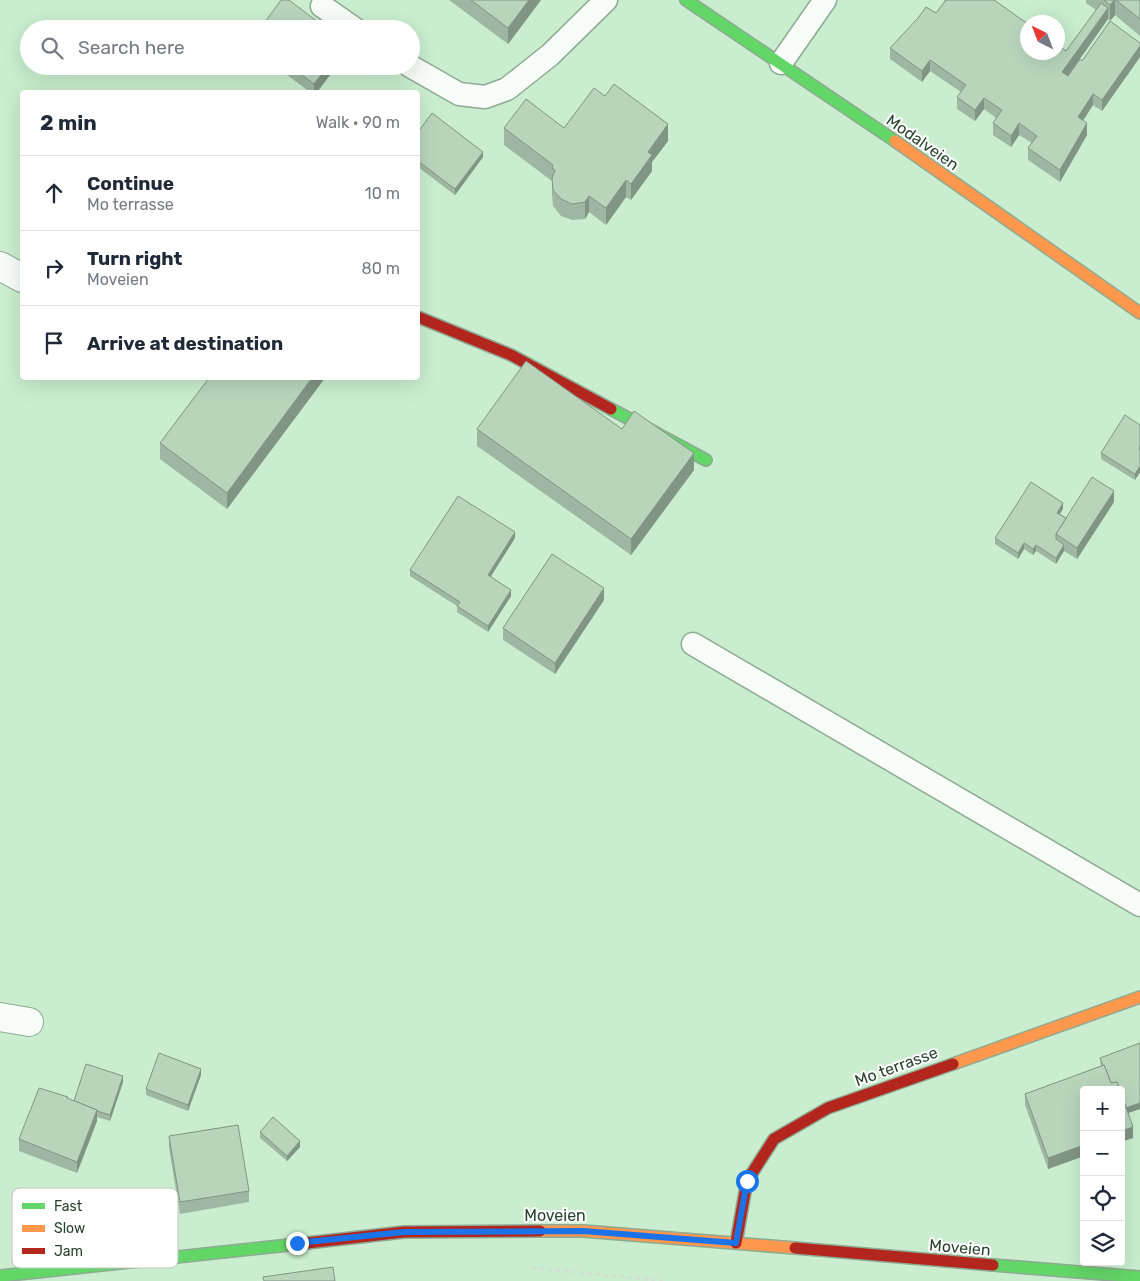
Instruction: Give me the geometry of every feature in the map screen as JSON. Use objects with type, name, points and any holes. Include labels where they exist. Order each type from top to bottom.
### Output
[{"type":"street","name":"Modalveien","points":[[686,0],[781,63],[1140,313]]},
{"type":"street","points":[[0,266],[20,277]]},
{"type":"street","points":[[420,318],[511,355],[706,460]]},
{"type":"street","name":"Mo terrasse","points":[[736,1243],[747,1181],[774,1139],[828,1108],[1140,997]]},
{"type":"street","points":[[0,1016],[29,1022]]},
{"type":"street","name":"Moveien","points":[[178,1257],[404,1232],[583,1231],[1140,1277]]},
{"type":"street","name":"Moveien","points":[[0,1276],[73,1268]]},
{"type":"lane","points":[[420,72],[459,94],[486,97],[508,89],[543,61],[606,0]]},
{"type":"lane","points":[[781,63],[825,0]]},
{"type":"lane","points":[[322,6],[342,20]]},
{"type":"lane","points":[[693,644],[1140,905]]},
{"type":"path","points":[[528,1268],[666,1281]]},
{"type":"building","points":[[281,0],[289,0],[315,20],[267,20]]},
{"type":"building","points":[[471,0],[529,0],[508,28]]},
{"type":"building","points":[[946,0],[994,0],[1020,18],[1020,60],[1065,60],[1065,50],[1101,3],[1108,8],[1062,72],[1068,76],[1080,59],[1082,61],[1110,21],[1140,43],[1140,46],[1102,100],[1093,94],[1078,117],[1087,123],[1060,170],[1028,148],[1037,136],[1019,123],[1011,136],[993,123],[1002,110],[984,98],[975,110],[957,97],[966,85],[930,60],[922,71],[890,48],[926,7],[936,13]]},
{"type":"building","points":[[1104,0],[1114,0],[1110,5]]},
{"type":"building","points":[[1116,0],[1140,0],[1140,19]]},
{"type":"building","points":[[302,75],[321,75],[314,84]]},
{"type":"building","points":[[614,84],[668,124],[648,152],[652,155],[631,184],[626,180],[606,208],[589,196],[585,202],[572,204],[561,199],[553,190],[552,178],[555,170],[552,168],[553,165],[504,128],[526,99],[564,128],[594,88],[605,96]]},
{"type":"building","points":[[432,113],[483,152],[455,189],[420,163],[420,129]]},
{"type":"building","points":[[526,361],[622,429],[634,411],[694,453],[631,539],[477,429]]},
{"type":"building","points":[[207,380],[311,380],[227,493],[160,443]]},
{"type":"building","points":[[1125,415],[1140,425],[1140,466],[1135,474],[1101,453]]},
{"type":"building","points":[[1092,477],[1114,491],[1077,548],[1056,534]]},
{"type":"building","points":[[1031,482],[1063,503],[1057,513],[1066,518],[1056,534],[1056,539],[1064,545],[1056,558],[1036,545],[1033,549],[1024,543],[1018,553],[995,538]]},
{"type":"building","points":[[458,496],[515,532],[488,575],[511,590],[488,626],[457,606],[460,602],[410,570]]},
{"type":"building","points":[[552,554],[604,588],[555,663],[503,628]]},
{"type":"building","points":[[1140,1043],[1140,1103],[1126,1108],[1125,1086],[1118,1086],[1117,1082],[1111,1083],[1100,1058]]},
{"type":"building","points":[[159,1053],[201,1069],[188,1105],[146,1089]]},
{"type":"building","points":[[86,1064],[123,1076],[110,1115],[74,1101]]},
{"type":"building","points":[[1104,1065],[1111,1083],[1117,1082],[1118,1086],[1080,1086],[1080,1146],[1048,1158],[1025,1094]]},
{"type":"building","points":[[39,1088],[68,1097],[97,1110],[77,1162],[19,1139]]},
{"type":"building","points":[[1125,1104],[1133,1127],[1125,1130]]},
{"type":"building","points":[[273,1117],[300,1141],[287,1156],[260,1132]]},
{"type":"building","points":[[238,1125],[249,1191],[180,1202],[169,1136]]},
{"type":"building","points":[[333,1267],[335,1281],[264,1281],[263,1277]]},
{"type":"traffic: fast","points":[[686,0],[895,141]]},
{"type":"traffic: fast","points":[[611,409],[706,460]]},
{"type":"traffic: fast","points":[[178,1257],[307,1243]]},
{"type":"traffic: fast","points":[[993,1265],[1140,1277]]},
{"type":"traffic: fast","points":[[0,1276],[74,1268]]},
{"type":"traffic: slow","points":[[895,141],[1140,313]]},
{"type":"traffic: slow","points":[[953,1064],[1140,997]]},
{"type":"traffic: slow","points":[[540,1231],[583,1231],[795,1248]]},
{"type":"traffic: jam","points":[[420,318],[511,355],[611,409]]},
{"type":"traffic: jam","points":[[736,1243],[747,1181],[774,1139],[828,1108],[953,1064]]},
{"type":"traffic: jam","points":[[307,1243],[404,1232],[540,1231]]},
{"type":"traffic: jam","points":[[795,1248],[993,1265]]},
{"type":"route","points":[[297,1243],[404,1232],[583,1231],[736,1243],[747,1181]]}]
